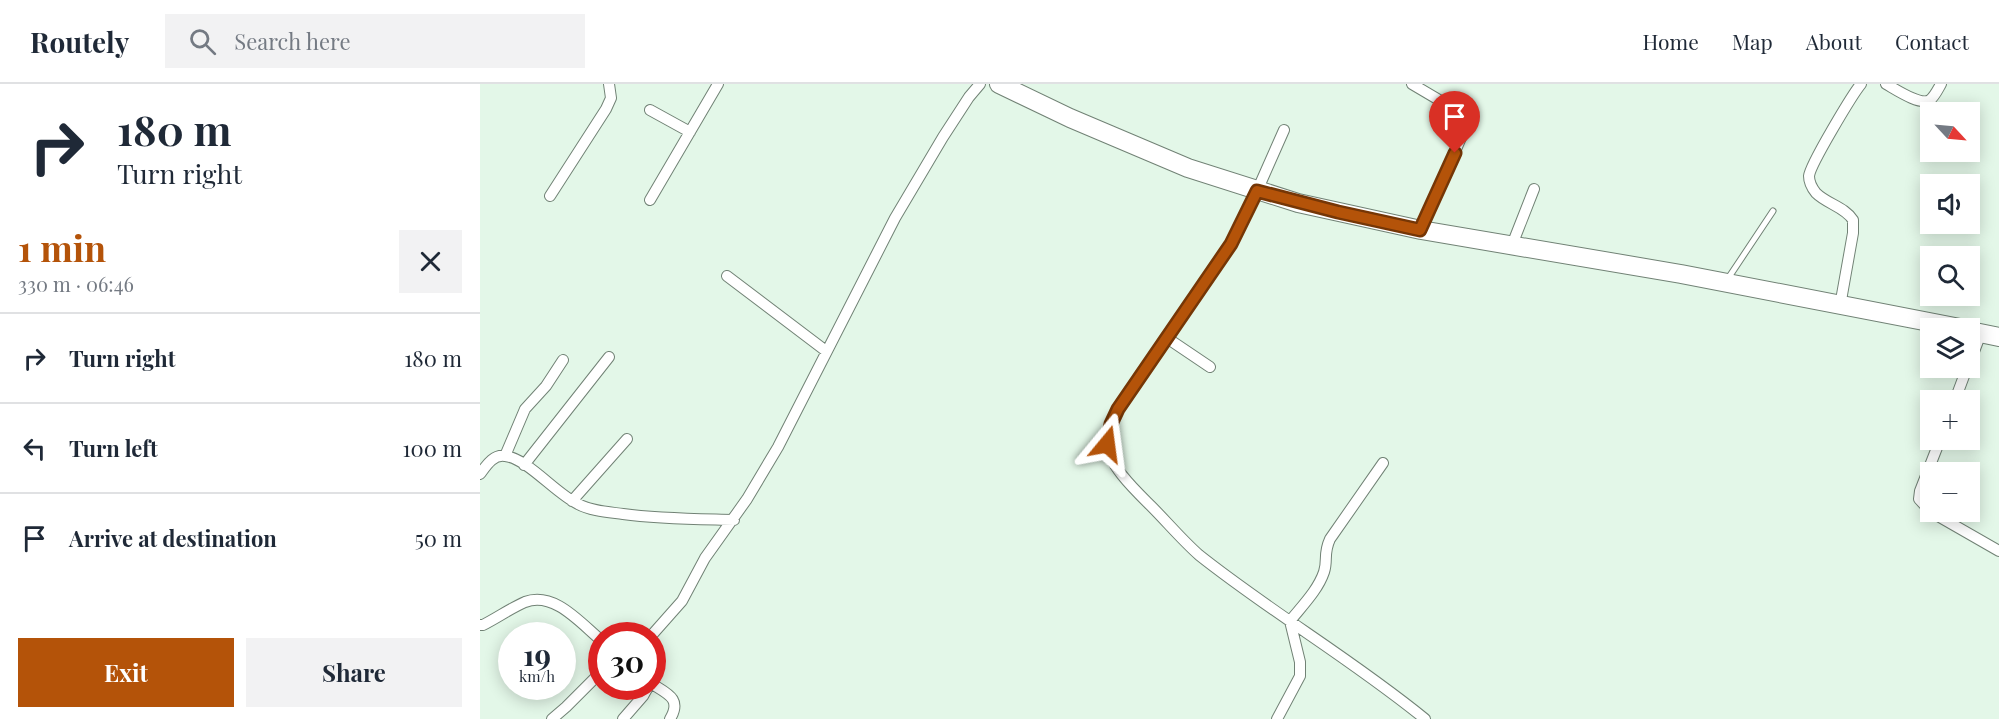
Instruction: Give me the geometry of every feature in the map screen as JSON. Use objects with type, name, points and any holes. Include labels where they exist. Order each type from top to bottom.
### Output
[{"type":"highway","points":[[999,84],[1150,153],[1210,176],[1338,212],[1420,230],[1920,321]]},
{"type":"highway","points":[[1980,333],[1999,337]]},
{"type":"street","points":[[550,196],[606,109],[611,98],[609,84]]},
{"type":"street","points":[[650,200],[718,84]]},
{"type":"street","points":[[664,622],[679,606],[705,558],[734,520],[778,447],[916,180],[980,84]]},
{"type":"street","points":[[1412,84],[1456,110],[1466,122],[1420,230]]},
{"type":"street","points":[[1840,306],[1853,233],[1853,220],[1845,211],[1816,193],[1809,177],[1816,159],[1861,84]]},
{"type":"street","points":[[1886,84],[1924,102],[1935,94],[1941,84]]},
{"type":"street","points":[[650,110],[690,132]]},
{"type":"street","points":[[1284,130],[1231,244],[1118,409],[1111,424],[1107,444],[1116,466],[1127,482],[1198,554],[1397,696],[1425,719]]},
{"type":"street","points":[[1512,245],[1534,189]]},
{"type":"street","points":[[727,276],[826,351]]},
{"type":"street","points":[[1167,338],[1210,367]]},
{"type":"street","points":[[524,465],[609,357]]},
{"type":"street","points":[[505,456],[525,409],[546,386],[562,360]]},
{"type":"street","points":[[572,501],[627,439]]},
{"type":"street","points":[[480,474],[488,463],[499,456],[505,456],[524,465],[572,501],[587,508],[658,518],[734,520]]},
{"type":"street","points":[[1290,621],[1320,582],[1325,569],[1325,550],[1330,539],[1383,463]]},
{"type":"street","points":[[1949,522],[1999,552]]},
{"type":"street","points":[[480,625],[536,599],[562,607],[588,629]]},
{"type":"street","points":[[1277,719],[1300,676],[1300,662],[1290,621]]},
{"type":"street","points":[[552,719],[588,685]]},
{"type":"street","points":[[666,694],[675,702],[670,719]]},
{"type":"street","points":[[623,719],[640,700]]},
{"type":"lane","points":[[1725,284],[1773,212]]},
{"type":"route","points":[[1107,444],[1111,424],[1118,409],[1231,244],[1257,191],[1298,203],[1420,230],[1455,153]]}]
